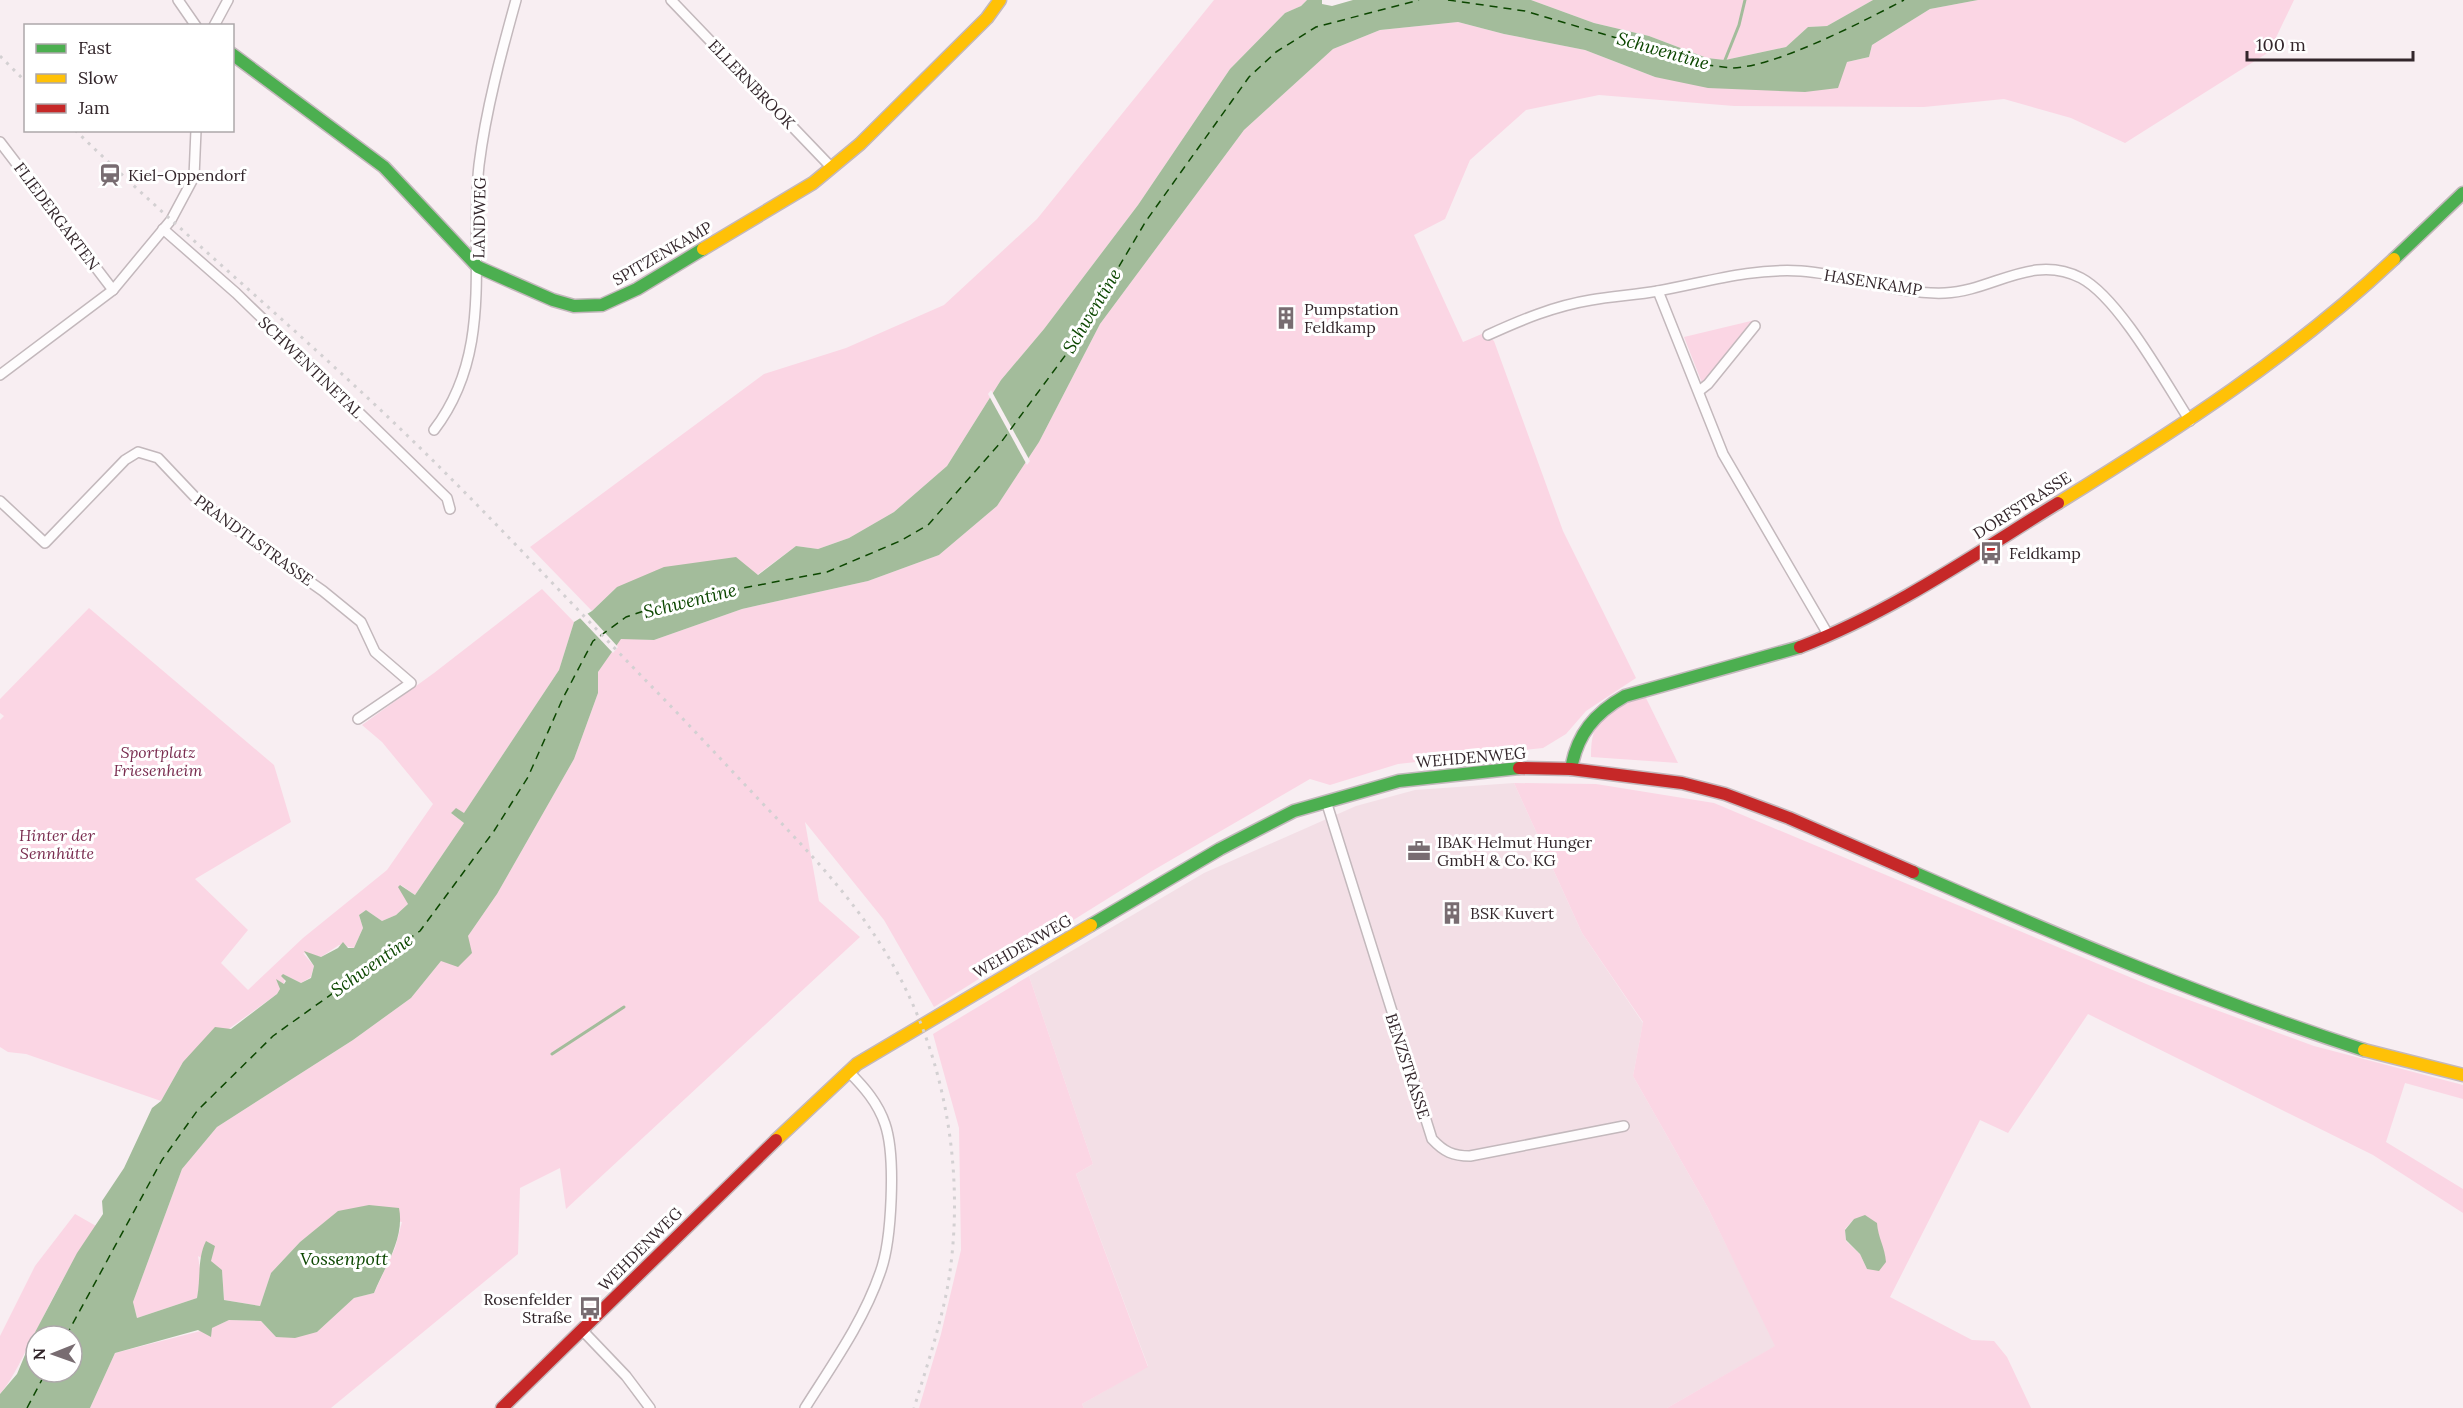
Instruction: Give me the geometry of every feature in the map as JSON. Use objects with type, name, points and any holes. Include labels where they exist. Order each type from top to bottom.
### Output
[{"type":"main road","name":"SPITZENKAMP","points":[[234,55],[384,167],[478,267],[553,300],[574,306],[602,305],[637,289],[813,183],[832,168],[987,18],[1000,0]]},
{"type":"main road","name":"DORFSTRASSE","points":[[1570,769],[1573,751],[1583,731],[1606,706],[1625,696],[1754,663],[1829,636],[1920,588],[2190,421],[2265,367],[2347,301],[2463,193]]},
{"type":"main road","name":"WEHDENWEG","points":[[502,1408],[691,1221],[849,1072],[921,1024],[1220,849],[1294,812],[1399,781],[1526,768],[1570,769],[1682,783],[1725,794],[1789,818],[2042,929],[2263,1017],[2392,1059],[2463,1075]]},
{"type":"street","points":[[178,0],[195,24]]},
{"type":"street","points":[[215,24],[228,0]]},
{"type":"street","name":"LANDWEG","points":[[434,430],[455,399],[472,342],[478,267],[479,165],[493,89],[516,0]]},
{"type":"street","name":"ELLERNBROOK","points":[[671,0],[832,168]]},
{"type":"street","points":[[0,375],[115,288],[164,230],[187,194],[194,177],[196,132]]},
{"type":"street","name":"FLIEDERGARTEN","points":[[0,142],[115,288]]},
{"type":"street","name":"SCHWENTINETAL","points":[[164,230],[236,293],[447,498],[450,509]]},
{"type":"street","name":"HASENKAMP","points":[[1488,335],[1558,307],[1590,300],[1658,291],[1741,273],[1805,271],[1936,293],[1960,291],[2027,270],[2048,269],[2068,272],[2096,287],[2112,303],[2190,421]]},
{"type":"street","points":[[1658,291],[1700,391],[1723,454],[1829,636]]},
{"type":"street","points":[[1700,391],[1755,326]]},
{"type":"street","name":"PRANDTLSTRASSE","points":[[0,501],[45,543],[125,460],[138,452],[158,458],[194,496],[246,537],[323,591],[361,622],[375,652],[411,683],[358,719]]},
{"type":"street","name":"BENZSTRASSE","points":[[1326,801],[1432,1139],[1443,1150],[1456,1156],[1470,1156],[1624,1126]]},
{"type":"street","points":[[805,1408],[854,1330],[881,1271],[890,1211],[891,1149],[886,1125],[876,1103],[849,1072]]},
{"type":"street","points":[[582,1330],[626,1376],[650,1408]]},
{"type":"shaded area","points":[[1514,783],[1582,933],[1643,1023],[1633,1076],[1708,1208],[1776,1346],[1667,1408],[1084,1408],[1082,1404],[1148,1366],[1076,1174],[1093,1164],[1029,976],[1204,873],[1356,806],[1415,790]]},
{"type":"green space","points":[[1214,0],[1307,0],[1301,6],[1285,13],[1230,69],[1138,205],[1044,329],[1001,380],[947,466],[894,512],[849,538],[818,549],[796,546],[757,575],[617,587],[592,611],[530,547],[764,374],[846,348],[944,305],[1037,219]]},
{"type":"green space","points":[[1531,0],[1873,0],[1827,26],[1808,27],[1786,47],[1725,60],[1707,58],[1649,36],[1594,23]]},
{"type":"green space","points":[[1978,0],[2294,0],[2269,52],[2125,143],[2071,118],[2004,99],[1924,107],[1734,106],[1599,95],[1526,110],[1470,160],[1445,219],[1414,235],[1463,342],[1484,333],[1494,341],[1563,531],[1636,678],[1586,711],[1566,734],[1543,748],[1398,764],[1330,785],[1310,779],[1152,871],[934,1007],[884,920],[805,822],[819,901],[860,937],[566,1209],[560,1168],[520,1188],[518,1254],[331,1408],[90,1408],[115,1353],[212,1328],[229,1320],[261,1321],[276,1337],[317,1332],[354,1298],[374,1293],[395,1248],[402,1222],[338,1212],[300,1242],[271,1273],[260,1306],[224,1300],[222,1270],[198,1256],[201,1275],[197,1298],[137,1318],[133,1302],[182,1169],[217,1127],[353,1040],[411,998],[441,961],[468,936],[497,894],[574,759],[598,693],[598,672],[621,638],[654,640],[742,609],[868,581],[939,555],[997,506],[1039,442],[1100,324],[1244,130],[1333,49],[1380,30],[1458,22],[1504,34],[1585,50],[1655,77],[1847,62],[1869,57],[1872,45],[1930,9]]},
{"type":"green space","points":[[1755,320],[1708,381],[1702,383],[1684,337]]},
{"type":"green space","points":[[542,589],[574,622],[559,670],[464,814],[451,813],[464,823],[415,895],[401,885],[408,904],[396,915],[382,921],[366,910],[359,915],[363,928],[354,948],[339,945],[321,957],[303,953],[314,966],[311,977],[301,983],[285,975],[284,984],[278,981],[280,989],[277,994],[183,1062],[161,1101],[26,1054],[8,1052],[0,1047],[0,720],[4,716],[0,713],[0,699],[89,608],[274,765],[291,822],[195,879],[248,930],[221,963],[248,990],[303,938],[387,870],[433,804],[382,742],[362,725],[434,673]]},
{"type":"green space","points":[[1645,696],[1678,763],[1591,757],[1594,732],[1604,715],[1621,704]]},
{"type":"green space","points":[[1514,783],[1596,784],[1714,803],[2151,986],[2314,1046],[2463,1085],[2463,1099],[2405,1083],[2386,1142],[2463,1189],[2463,1213],[2373,1155],[2088,1014],[2008,1133],[1980,1120],[1890,1297],[1972,1340],[1994,1341],[2007,1357],[2031,1408],[1667,1408],[1775,1346],[1708,1208],[1633,1076],[1643,1022],[1582,933]],"holes":[[[1854,1219],[1877,1223],[1878,1237],[1867,1269],[1860,1254],[1846,1241],[1845,1229]]]},
{"type":"green space","points":[[1029,976],[1093,1164],[1076,1174],[1148,1367],[1082,1404],[1084,1408],[919,1408],[941,1334],[961,1250],[959,1128],[933,1034]]},
{"type":"green space","points":[[75,1214],[96,1226],[71,1265],[40,1324],[24,1324],[24,1355],[0,1394],[0,1336],[35,1266]]},
{"type":"water","points":[[1307,0],[1322,0],[1322,4],[1332,6],[1353,0],[1531,0],[1594,23],[1649,36],[1707,58],[1725,60],[1786,47],[1808,27],[1827,26],[1873,0],[1978,0],[1930,9],[1872,45],[1869,57],[1847,62],[1838,88],[1805,92],[1708,88],[1655,77],[1585,50],[1504,34],[1458,22],[1380,30],[1333,49],[1244,130],[1100,324],[1039,442],[997,506],[939,555],[868,581],[742,609],[654,640],[621,639],[598,672],[598,693],[574,759],[497,894],[468,936],[472,953],[458,967],[441,961],[411,998],[353,1040],[217,1127],[182,1169],[133,1302],[137,1318],[197,1298],[200,1262],[206,1241],[215,1246],[211,1261],[222,1270],[224,1300],[260,1306],[271,1273],[300,1242],[338,1211],[369,1205],[399,1208],[397,1241],[374,1293],[354,1298],[317,1332],[295,1338],[276,1337],[261,1321],[229,1320],[212,1328],[211,1337],[198,1330],[115,1353],[90,1408],[0,1408],[0,1394],[17,1374],[24,1357],[24,1384],[84,1384],[84,1324],[39,1324],[77,1253],[103,1214],[102,1201],[124,1168],[152,1108],[161,1101],[183,1062],[215,1027],[231,1029],[277,994],[280,989],[276,979],[284,984],[286,981],[281,976],[283,974],[301,983],[311,978],[314,966],[304,951],[321,957],[338,948],[343,942],[348,948],[354,948],[363,928],[359,915],[366,910],[382,921],[396,915],[408,904],[398,887],[400,885],[415,895],[464,823],[451,813],[456,808],[464,813],[559,670],[574,622],[592,611],[617,587],[664,567],[736,557],[758,575],[796,546],[818,549],[849,538],[894,512],[947,466],[1001,380],[1044,329],[1138,205],[1230,69],[1285,13],[1301,6]]},
{"type":"water","points":[[1865,1215],[1877,1223],[1886,1262],[1879,1271],[1867,1269],[1860,1254],[1846,1240],[1845,1230],[1854,1219]]},
{"type":"pier","points":[[991,390],[1030,461],[1027,465],[988,394]]},
{"type":"pier","points":[[586,612],[618,647],[613,653],[578,616]]},
{"type":"waterway","points":[[1727,63],[1725,60],[1739,25],[1745,0]]},
{"type":"waterway","points":[[552,1054],[624,1007]]},
{"type":"ferry route","points":[[73,1324],[162,1160],[197,1111],[273,1036],[420,931],[494,831],[528,777],[563,698],[593,641],[626,617],[670,602],[827,572],[900,541],[928,525],[1002,441],[1070,349],[1146,221],[1249,77],[1276,52],[1316,27],[1419,0]]},
{"type":"ferry route","points":[[1448,0],[1525,11],[1708,65],[1731,68],[1749,66],[1794,52],[1843,31],[1904,0]]},
{"type":"ferry route","points":[[27,1408],[40,1384]]},
{"type":"railway","points":[[0,56],[24,80]]},
{"type":"railway","points":[[77,132],[350,382],[458,485],[789,831],[834,881],[873,933],[907,992],[921,1024],[941,1088],[952,1155],[954,1189],[952,1257],[936,1335],[914,1408]]},
{"type":"traffic: fast","points":[[234,55],[384,167],[478,267],[553,300],[574,306],[602,305],[637,289],[703,249]]},
{"type":"traffic: fast","points":[[2394,259],[2463,193]]},
{"type":"traffic: fast","points":[[1571,769],[1578,745],[1589,726],[1596,717],[1625,696],[1800,647]]},
{"type":"traffic: fast","points":[[1091,925],[1220,849],[1294,811],[1399,781],[1519,768]]},
{"type":"traffic: fast","points":[[1913,872],[2136,967],[2306,1031],[2364,1050]]},
{"type":"traffic: slow","points":[[703,249],[813,183],[860,144],[987,18],[1000,0]]},
{"type":"traffic: slow","points":[[2058,503],[2232,390],[2315,328],[2394,259]]},
{"type":"traffic: slow","points":[[776,1140],[857,1064],[1091,925]]},
{"type":"traffic: slow","points":[[2364,1050],[2463,1075]]},
{"type":"traffic: jam","points":[[1800,647],[1900,600],[2058,503]]},
{"type":"traffic: jam","points":[[1519,768],[1571,769],[1682,783],[1725,794],[1789,818],[1913,872]]},
{"type":"traffic: jam","points":[[502,1408],[776,1140]]},
{"type":"place","name":"Kiel-Oppendorf","points":[[110,175]]},
{"type":"place","name":"Pumpstation Feldkamp","points":[[1286,318]]},
{"type":"place","name":"Feldkamp","points":[[1991,553]]},
{"type":"place","name":"IBAK Helmut Hunger GmbH & Co. KG","points":[[1419,851]]},
{"type":"place","name":"BSK Kuvert","points":[[1452,913]]},
{"type":"place","name":"Rosenfelder Straße","points":[[590,1308]]},
{"type":"water label","name":"Schwentine","points":[[1663,51]]},
{"type":"water label","name":"Schwentine","points":[[1092,311]]},
{"type":"water label","name":"Schwentine","points":[[690,601]]},
{"type":"water label","name":"Schwentine","points":[[372,965]]},
{"type":"water label","name":"Vossenpott","points":[[344,1259]]},
{"type":"park label","name":"Sportplatz Friesenheim","points":[[158,761]]},
{"type":"park label","name":"Hinter der Sennhütte","points":[[57,844]]}]
